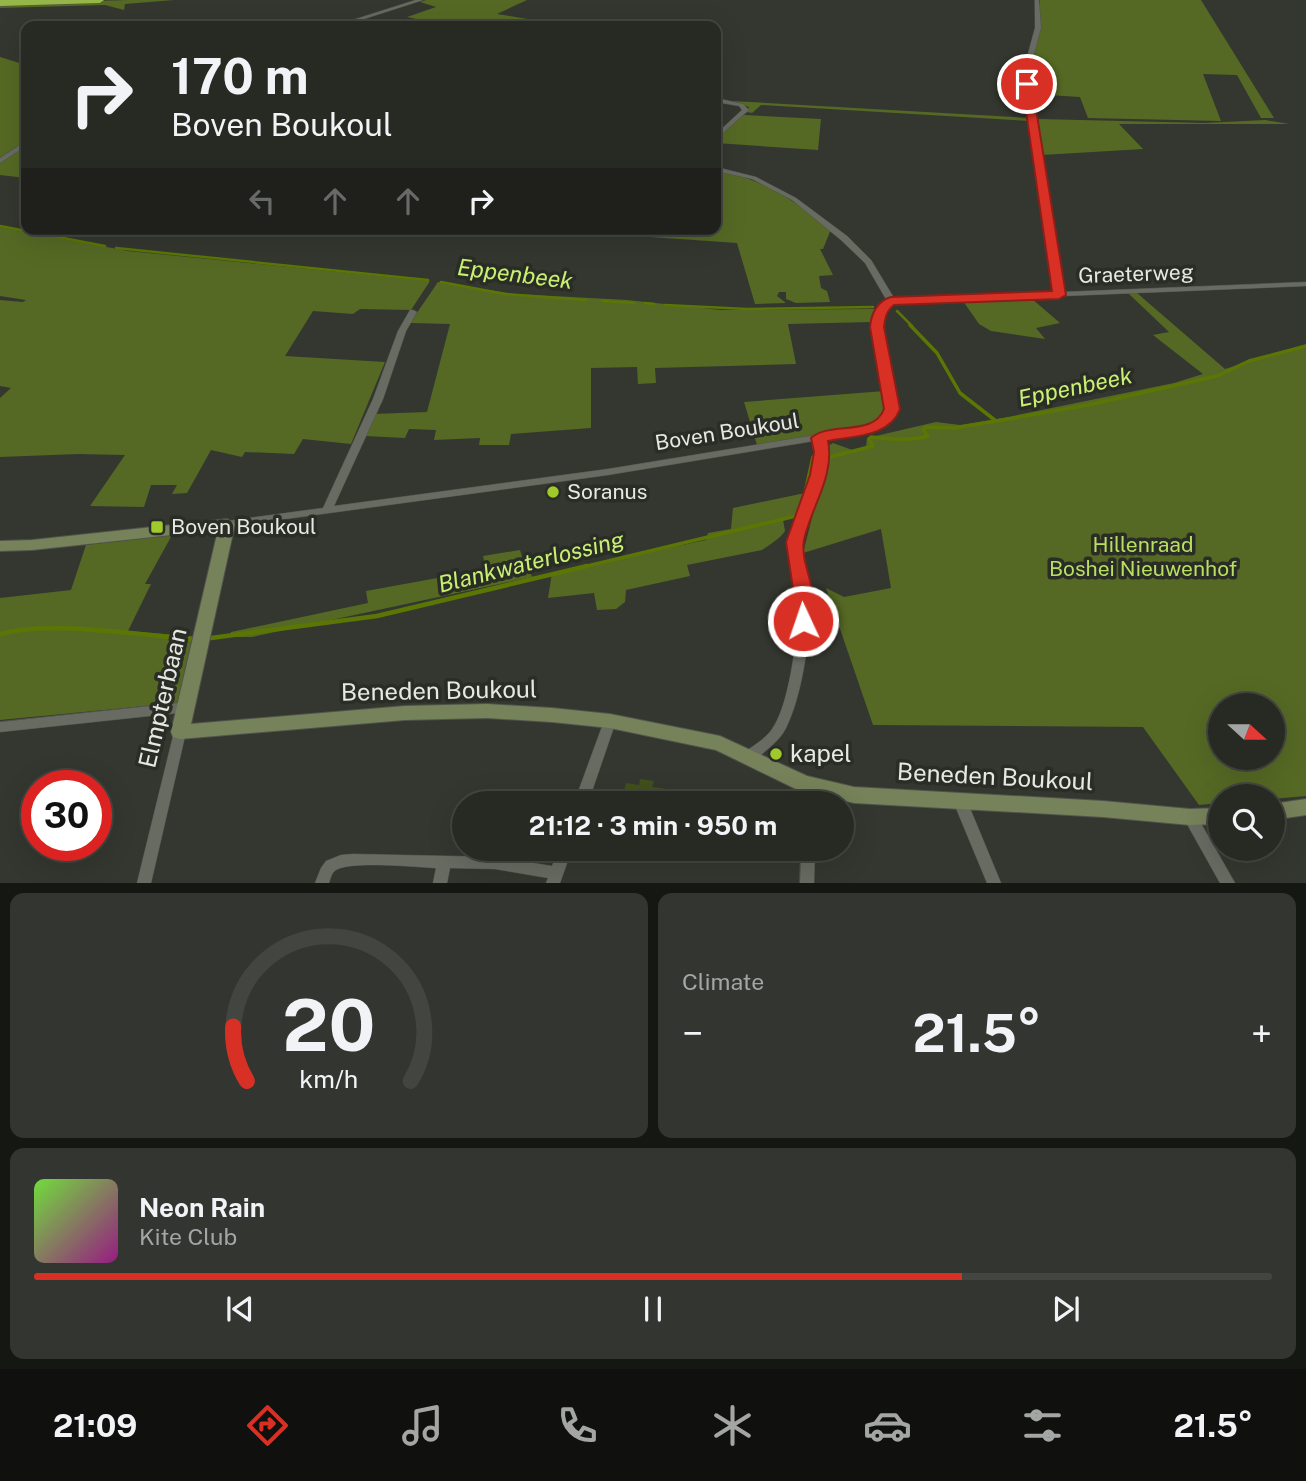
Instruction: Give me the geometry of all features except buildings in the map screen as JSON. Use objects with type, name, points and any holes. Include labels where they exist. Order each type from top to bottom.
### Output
[{"type":"highway","points":[[0,2],[18,0]]},
{"type":"highway","points":[[0,2],[100,0]]},
{"type":"street","points":[[353,21],[421,0]]},
{"type":"street","points":[[1037,0],[1038,28],[1026,72],[1059,295]]},
{"type":"street","points":[[721,101],[746,107],[721,131]]},
{"type":"street","points":[[0,161],[21,146]]},
{"type":"street","points":[[721,170],[754,178],[794,199],[844,237],[868,262],[888,303]]},
{"type":"street","name":"Graeterweg","points":[[888,303],[1306,284]]},
{"type":"street","name":"Boven Boukoul","points":[[0,545],[32,545],[227,524],[608,472],[874,428],[889,416],[892,409],[877,327],[878,317],[888,303]]},
{"type":"street","points":[[327,510],[378,399],[402,331],[413,312]]},
{"type":"street","points":[[751,755],[781,726],[802,638],[804,602],[795,542],[818,475],[822,452],[819,438]]},
{"type":"street","name":"Elmpterbaan","points":[[144,883],[187,707],[227,524]]},
{"type":"street","points":[[0,727],[187,707]]},
{"type":"street","name":"Beneden Boukoul","points":[[180,732],[405,713],[487,711],[610,721],[720,743],[751,755],[803,783],[854,795],[1208,816]]},
{"type":"street","points":[[585,791],[610,721]]},
{"type":"street","points":[[803,783],[804,791]]},
{"type":"street","points":[[960,801],[994,883]]},
{"type":"street","points":[[1285,810],[1306,807]]},
{"type":"street","points":[[1190,817],[1228,883]]},
{"type":"street","points":[[323,883],[325,871],[336,862],[495,863],[555,878],[561,861]]},
{"type":"street","points":[[807,883],[808,861]]},
{"type":"street","points":[[440,883],[444,862]]},
{"type":"green space","points":[[174,0],[125,4],[124,10],[105,5],[0,8],[0,5],[18,3]]},
{"type":"green space","points":[[527,0],[497,14],[540,21],[425,21],[407,17],[436,7],[420,2]]},
{"type":"green space","points":[[1040,0],[1201,0],[1274,118],[1261,118],[1237,75],[1203,74],[1221,121],[1088,118],[1080,97],[1032,94]]},
{"type":"green space","points":[[0,57],[21,63],[21,144],[0,158]]},
{"type":"green space","points":[[732,101],[1030,118],[1030,121],[761,105],[752,113],[747,112],[749,107]]},
{"type":"green space","points":[[744,115],[821,119],[818,150],[721,143],[721,134]]},
{"type":"green space","points":[[1038,119],[1205,123],[1265,120],[1289,124],[1119,124],[1143,149],[1042,155]]},
{"type":"green space","points":[[21,148],[21,177],[0,175],[0,163]]},
{"type":"green space","points":[[721,170],[734,174],[777,192],[831,229],[823,249],[820,249],[833,275],[819,276],[821,288],[827,291],[830,302],[796,303],[786,299],[786,292],[779,292],[777,296],[786,303],[755,304],[737,243],[622,235],[721,235]]},
{"type":"green space","points":[[0,227],[21,231],[21,235],[43,235],[128,251],[430,281],[411,310],[360,309],[353,314],[313,311],[285,356],[385,362],[351,444],[303,439],[294,454],[245,452],[242,457],[211,450],[187,493],[172,494],[177,485],[151,485],[144,507],[90,506],[125,455],[0,457],[0,398],[11,388],[0,386],[0,300],[26,300],[0,296]]},
{"type":"green space","points":[[438,282],[515,294],[627,300],[721,310],[877,309],[871,322],[788,324],[796,364],[655,368],[656,383],[638,384],[637,367],[591,368],[591,428],[511,434],[509,445],[479,445],[480,438],[434,440],[436,430],[409,429],[405,438],[365,436],[373,414],[427,412],[450,324],[410,323]]},
{"type":"green space","name":"Hillenraad Boshei Nieuwenhof","points":[[1128,293],[1137,293],[1225,369],[1306,345],[1306,796],[1285,798],[1285,784],[1208,784],[1208,804],[1199,805],[1143,727],[873,725],[826,588],[844,597],[891,588],[881,529],[803,553],[824,471],[825,448],[833,443],[855,451],[866,447],[867,438],[936,422],[960,425],[1003,418],[1174,383],[1203,374],[1153,335],[1169,332]]},
{"type":"green space","points":[[1032,299],[1060,323],[1036,328],[1045,339],[991,331],[979,324],[963,301]]},
{"type":"green space","points":[[885,391],[886,410],[873,425],[757,445],[744,402]]},
{"type":"green space","points":[[805,493],[798,515],[783,520],[785,531],[762,550],[687,565],[690,576],[626,590],[625,602],[616,609],[597,610],[594,593],[548,598],[552,573],[706,540],[708,533],[731,529],[733,508]]},
{"type":"green space","points":[[172,535],[145,584],[151,584],[128,631],[200,637],[183,695],[177,703],[0,720],[0,598],[71,590],[86,545]]},
{"type":"green space","points":[[520,550],[522,557],[526,557],[532,577],[252,637],[230,637],[231,632],[368,603],[366,591],[454,575],[487,573],[483,556]]},
{"type":"waterway","name":"Eppenbeek","points":[[0,226],[21,230]]},
{"type":"waterway","name":"Eppenbeek","points":[[47,235],[105,246]]},
{"type":"waterway","name":"Eppenbeek","points":[[116,248],[428,280]]},
{"type":"waterway","name":"Eppenbeek","points":[[441,282],[505,294],[586,300]]},
{"type":"waterway","name":"Eppenbeek","points":[[602,301],[634,303]]},
{"type":"waterway","name":"Eppenbeek","points":[[645,303],[654,304]]},
{"type":"waterway","name":"Eppenbeek","points":[[665,305],[747,309],[873,307]]},
{"type":"waterway","name":"Eppenbeek","points":[[897,311],[912,326]]},
{"type":"waterway","name":"Eppenbeek","points":[[910,325],[937,353],[960,393],[996,421]]},
{"type":"waterway","name":"Eppenbeek","points":[[996,421],[1088,405],[1217,376],[1249,361],[1306,346]]},
{"type":"waterway","name":"Blankwaterlossing","points":[[826,458],[873,446],[869,439],[871,437],[915,439],[928,436],[923,430],[926,427],[955,428],[996,421]]},
{"type":"waterway","name":"Blankwaterlossing","points":[[579,568],[796,516],[805,493],[813,457]]},
{"type":"waterway","name":"Blankwaterlossing","points":[[211,638],[377,616],[587,566]]},
{"type":"waterway","name":"Blankwaterlossing","points":[[0,634],[20,630],[68,628],[191,639]]},
{"type":"place","name":"Soranus","points":[[553,492]]},
{"type":"place","name":"Boven Boukoul","points":[[157,527]]},
{"type":"place","name":"kapel","points":[[776,754]]},
{"type":"route","points":[[803,621],[804,602],[795,542],[818,475],[822,452],[819,438],[874,428],[881,425],[892,409],[877,327],[878,317],[885,305],[891,301],[1059,295],[1027,84]]}]
